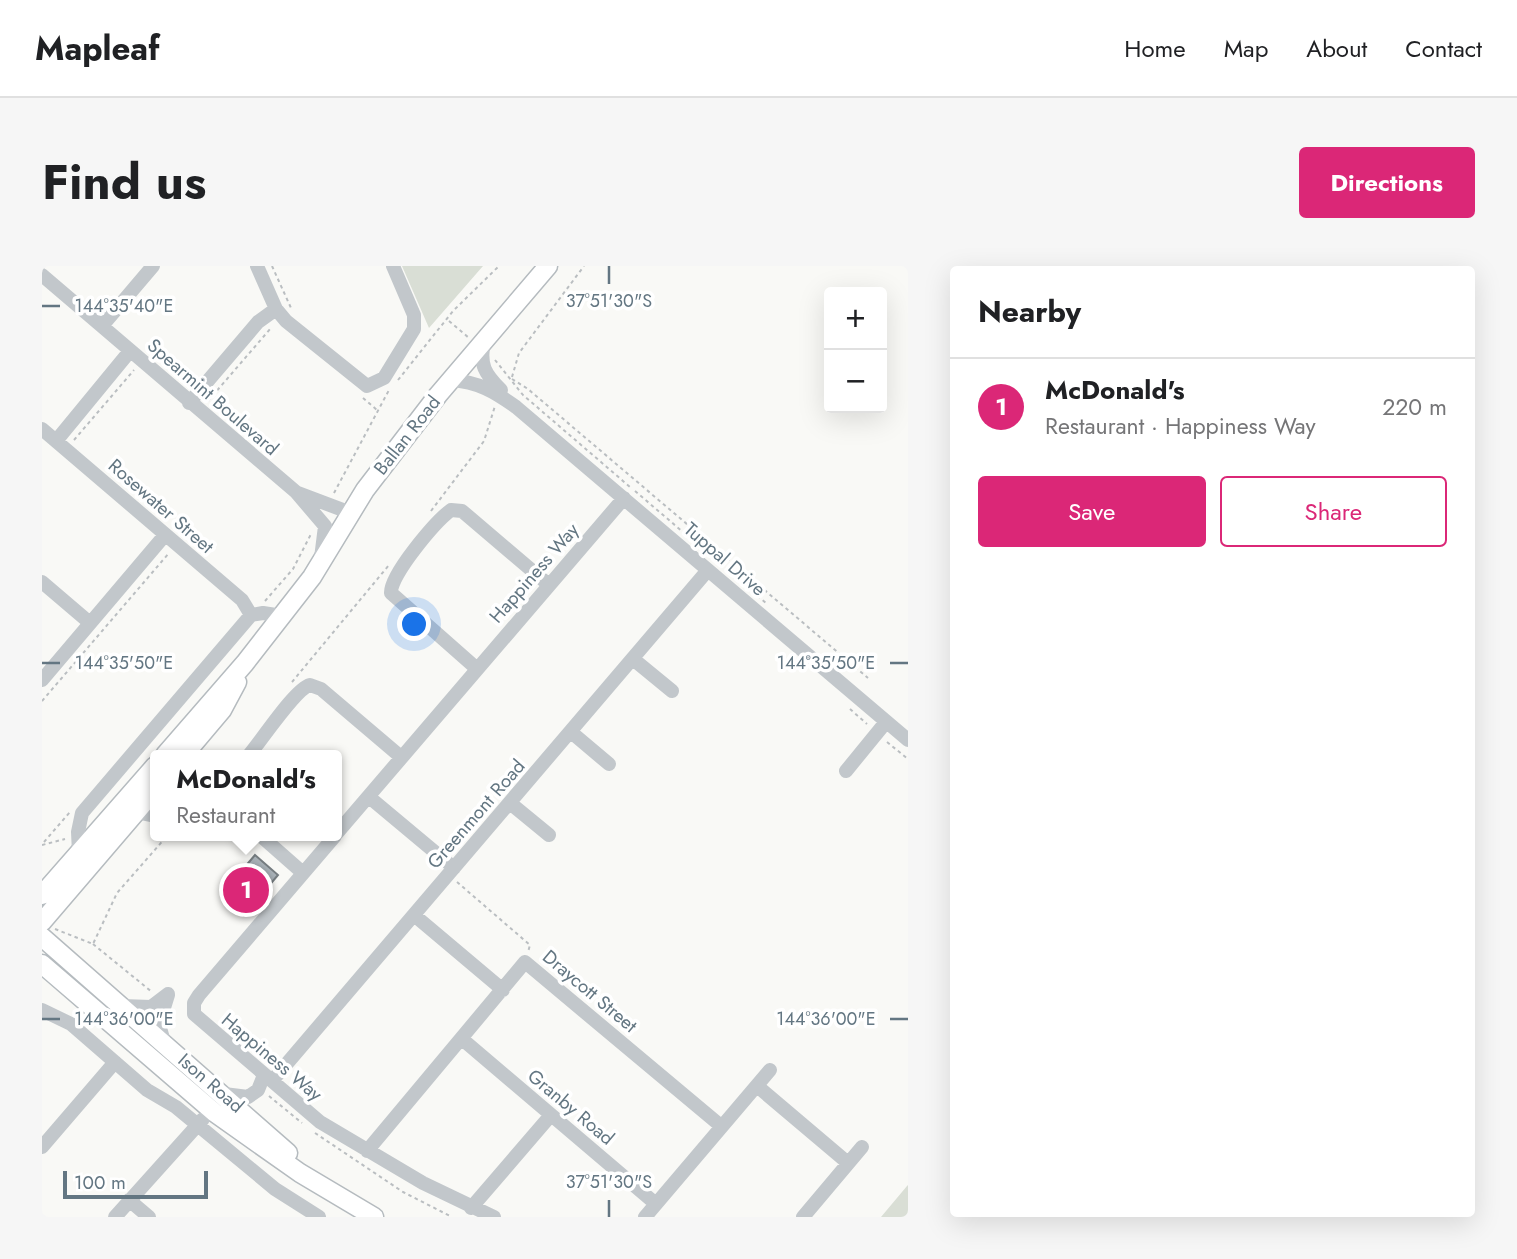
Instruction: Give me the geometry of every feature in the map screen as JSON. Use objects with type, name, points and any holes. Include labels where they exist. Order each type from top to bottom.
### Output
[{"type":"main road","name":"Ballan Road","points":[[168,750],[245,663],[282,616],[390,457],[548,266]]},
{"type":"main road","name":"Ballan Road","points":[[188,750],[222,710],[245,663]]},
{"type":"main road","points":[[42,895],[150,772]]},
{"type":"main road","points":[[45,928],[76,883],[150,796]]},
{"type":"main road","name":"Ison Road","points":[[45,928],[59,951],[220,1090],[278,1145],[348,1202]]},
{"type":"main road","name":"Ison Road","points":[[42,964],[211,1110],[300,1173],[374,1217]]},
{"type":"main road","points":[[42,979],[83,1000]]},
{"type":"main road","points":[[211,1110],[220,1090]]},
{"type":"street","points":[[102,326],[153,266]]},
{"type":"street","points":[[257,266],[276,316],[364,385],[373,386],[384,378],[414,324],[414,314],[393,266]]},
{"type":"street","name":"Spearmint Boulevard","points":[[42,275],[296,492],[323,511],[351,513]]},
{"type":"street","points":[[189,403],[258,322],[276,316]]},
{"type":"street","name":"Tuppal Drive","points":[[484,341],[481,361],[485,374],[501,394],[908,740]]},
{"type":"street","points":[[56,441],[130,351]]},
{"type":"street","name":"Tuppal Drive","points":[[451,380],[473,382],[501,394]]},
{"type":"street","name":"Rosewater Street","points":[[42,429],[162,539],[242,600],[255,614]]},
{"type":"street","name":"Happiness Way","points":[[342,828],[476,668],[624,498]]},
{"type":"street","points":[[476,668],[391,593],[396,577],[439,521],[450,510],[462,511],[549,585]]},
{"type":"street","points":[[318,566],[326,533],[323,511]]},
{"type":"street","points":[[42,680],[162,539]]},
{"type":"street","name":"Greenmont Road","points":[[220,1090],[248,1097],[258,1090],[414,915],[708,570]]},
{"type":"street","points":[[42,582],[90,623]]},
{"type":"street","points":[[79,853],[78,832],[82,813],[255,614],[282,616]]},
{"type":"street","points":[[634,659],[671,691]]},
{"type":"street","points":[[253,750],[301,689],[310,685],[320,689],[401,757]]},
{"type":"street","points":[[846,771],[886,722]]},
{"type":"street","points":[[571,732],[609,764]]},
{"type":"street","points":[[369,797],[451,872]]},
{"type":"street","points":[[510,803],[549,835]]},
{"type":"street","points":[[136,812],[150,815]]},
{"type":"street","points":[[267,841],[303,873]]},
{"type":"street","name":"Happiness Way","points":[[331,841],[199,995],[193,1009],[197,1019],[320,1122],[471,1208],[494,1217]]},
{"type":"street","points":[[414,915],[503,990]]},
{"type":"street","name":"Draycott Street","points":[[367,1151],[526,962],[721,1126]]},
{"type":"street","points":[[122,1006],[151,1007],[169,994],[159,1024],[164,1042]]},
{"type":"street","points":[[42,1010],[71,1024],[275,1189],[319,1217]]},
{"type":"street","name":"Granby Road","points":[[462,1039],[551,1115],[652,1213]]},
{"type":"street","points":[[42,1147],[115,1062]]},
{"type":"street","points":[[652,1213],[721,1126],[770,1070]]},
{"type":"street","points":[[757,1086],[848,1164]]},
{"type":"street","points":[[115,1217],[211,1110]]},
{"type":"street","points":[[471,1208],[551,1115]]},
{"type":"street","points":[[803,1217],[862,1147]]},
{"type":"street","points":[[129,1200],[149,1217]]},
{"type":"path","points":[[272,266],[292,309]]},
{"type":"path","points":[[255,614],[293,569],[323,511],[346,476],[387,393],[448,321],[453,311],[499,266]]},
{"type":"path","points":[[425,518],[484,441],[492,412],[511,379],[520,353],[584,266]]},
{"type":"path","points":[[208,402],[276,316]]},
{"type":"path","points":[[72,442],[134,369]]},
{"type":"path","points":[[511,379],[523,395],[767,603]]},
{"type":"path","points":[[511,379],[528,389],[868,678]]},
{"type":"path","points":[[42,701],[170,552],[162,539]]},
{"type":"path","points":[[290,684],[393,559]]},
{"type":"path","points":[[43,844],[70,812]]},
{"type":"path","points":[[45,928],[93,944],[117,893],[163,841]]},
{"type":"path","points":[[451,872],[530,945],[526,962]]},
{"type":"shaded area","points":[[402,266],[483,266],[429,328]]},
{"type":"shaded area","points":[[907,1186],[908,1217],[881,1217]]},
{"type":"building","points":[[255,855],[278,875],[250,908],[227,888]]},
{"type":"place","name":"McDonald's","points":[[246,890]]}]
